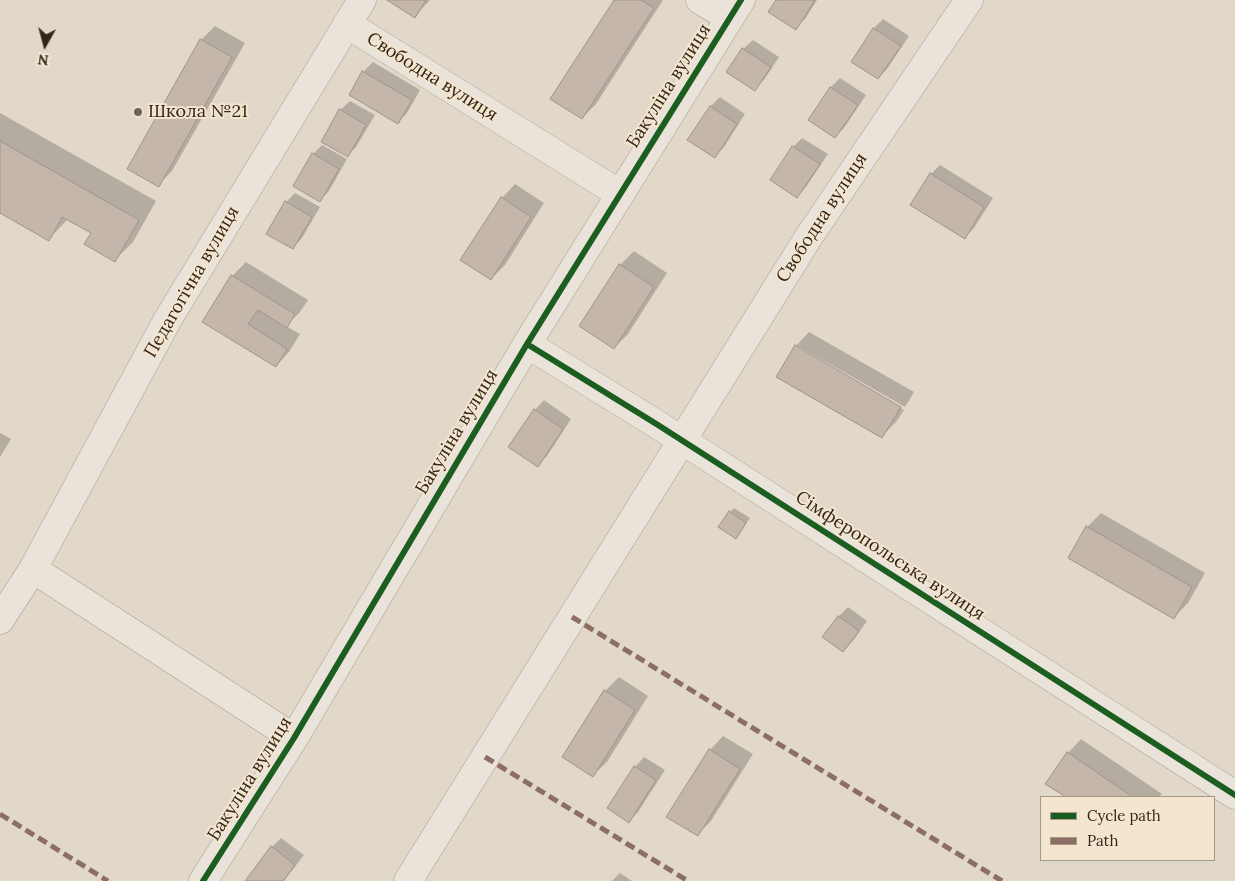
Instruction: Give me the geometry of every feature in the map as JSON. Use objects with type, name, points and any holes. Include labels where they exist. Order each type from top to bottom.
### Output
[{"type":"street","name":"Педагогічна вулиця","points":[[0,620],[33,569],[168,318],[362,0]]},
{"type":"street","points":[[700,0],[735,9]]},
{"type":"street","name":"Свободна вулиця","points":[[408,881],[808,238],[969,0]]},
{"type":"street","name":"Бакуліна вулиця","points":[[203,881],[294,738],[526,344],[735,9]]},
{"type":"street","name":"Свободна вулиця","points":[[347,24],[620,194]]},
{"type":"street","name":"Сімферопольська вулиця","points":[[526,344],[682,441],[1235,796]]},
{"type":"street","points":[[33,569],[294,738]]},
{"type":"building","points":[[387,0],[426,0],[415,18]]},
{"type":"building","points":[[614,0],[641,0],[654,8],[582,119],[550,99]]},
{"type":"building","points":[[776,0],[815,0],[796,30],[768,12]]},
{"type":"building","points":[[873,28],[901,46],[878,79],[851,62]]},
{"type":"building","points":[[200,39],[232,57],[159,187],[127,169]]},
{"type":"building","points":[[742,48],[771,67],[755,91],[726,72]]},
{"type":"building","points":[[362,71],[412,100],[398,124],[349,95]]},
{"type":"building","points":[[830,87],[858,105],[835,138],[808,120]]},
{"type":"building","points":[[710,106],[737,124],[715,158],[687,140]]},
{"type":"building","points":[[339,109],[366,125],[348,157],[321,142]]},
{"type":"building","points":[[0,141],[139,220],[115,262],[84,244],[91,233],[62,217],[49,241],[0,213]]},
{"type":"building","points":[[792,146],[820,164],[797,198],[770,180]]},
{"type":"building","points":[[312,153],[339,169],[320,202],[293,186]]},
{"type":"building","points":[[930,173],[984,207],[965,239],[910,205]]},
{"type":"building","points":[[501,197],[531,217],[491,280],[460,260]]},
{"type":"building","points":[[285,201],[312,217],[293,249],[266,234]]},
{"type":"building","points":[[619,264],[654,287],[614,349],[579,326]]},
{"type":"building","points":[[231,275],[295,314],[287,328],[258,310],[248,324],[287,349],[276,367],[202,322]]},
{"type":"building","points":[[795,345],[901,407],[882,438],[776,377]]},
{"type":"building","points":[[534,409],[563,429],[538,467],[508,447]]},
{"type":"building","points":[[729,511],[746,523],[736,539],[718,527]]},
{"type":"building","points":[[1086,526],[1192,587],[1174,619],[1068,558]]},
{"type":"building","points":[[838,616],[859,631],[843,652],[822,637]]},
{"type":"building","points":[[604,690],[635,710],[593,777],[562,757]]},
{"type":"building","points":[[709,749],[740,769],[698,836],[666,817]]},
{"type":"building","points":[[1067,752],[1132,796],[1064,796],[1045,784]]},
{"type":"building","points":[[634,766],[656,780],[629,823],[607,808]]},
{"type":"building","points":[[271,846],[295,865],[283,881],[245,881]]},
{"type":"marked path","points":[[572,617],[1002,881]]},
{"type":"marked path","points":[[485,757],[688,881]]},
{"type":"marked path","points":[[0,814],[108,881]]},
{"type":"cycle path","points":[[203,881],[294,738],[527,344],[741,0]]},
{"type":"cycle path","points":[[527,344],[658,425],[1235,795]]},
{"type":"place","name":"Школа №21","points":[[138,112]]}]
